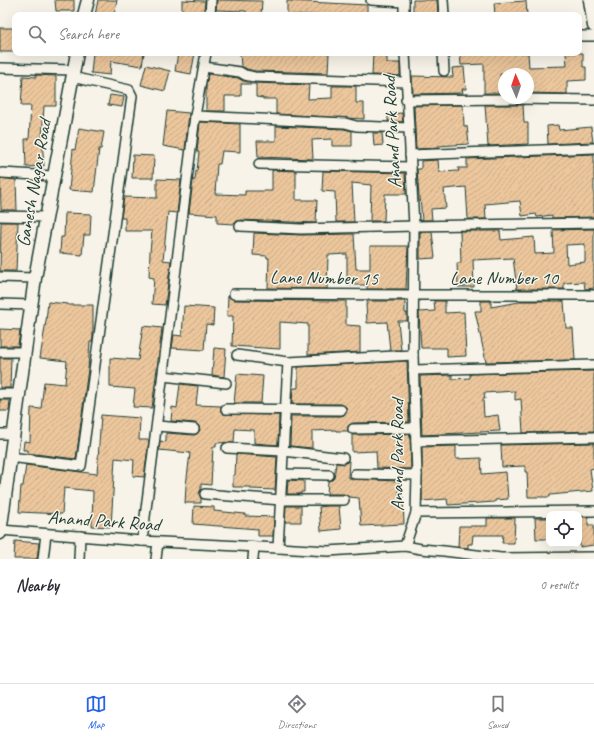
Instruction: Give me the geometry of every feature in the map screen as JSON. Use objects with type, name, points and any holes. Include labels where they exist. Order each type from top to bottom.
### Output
[{"type":"street","points":[[85,12],[88,0]]},
{"type":"street","points":[[210,12],[211,0]]},
{"type":"street","points":[[371,0],[404,1],[404,12]]},
{"type":"street","points":[[443,0],[444,12]]},
{"type":"street","points":[[590,0],[594,26]]},
{"type":"street","points":[[582,36],[594,36]]},
{"type":"street","name":"Ganesh Nagar Road","points":[[0,533],[4,473],[10,456],[35,278],[75,56]]},
{"type":"street","points":[[142,541],[195,116],[206,56]]},
{"type":"street","name":"Anand Park Road","points":[[0,530],[142,541],[278,548],[328,555],[404,546],[416,513],[417,475],[413,370],[414,226],[409,128],[406,100],[405,56]]},
{"type":"street","points":[[443,56],[444,71]]},
{"type":"street","points":[[204,67],[240,72],[246,76],[254,77],[406,82]]},
{"type":"street","points":[[0,68],[72,74],[129,90],[132,96],[81,466],[10,456]]},
{"type":"street","points":[[406,100],[594,100]]},
{"type":"street","points":[[195,116],[345,122],[356,126],[409,128]]},
{"type":"street","points":[[410,154],[594,148]]},
{"type":"street","points":[[259,164],[411,167]]},
{"type":"street","points":[[2,173],[53,176]]},
{"type":"street","points":[[0,216],[46,217]]},
{"type":"street","points":[[240,226],[300,230],[414,226],[594,223]]},
{"type":"street","points":[[0,277],[35,278]]},
{"type":"street","name":"Lane Number 15","points":[[234,294],[414,295]]},
{"type":"street","name":"Lane Number 10","points":[[414,295],[594,295]]},
{"type":"street","points":[[0,304],[31,305]]},
{"type":"street","points":[[0,352],[24,352]]},
{"type":"street","points":[[237,355],[288,362],[413,355]]},
{"type":"street","points":[[278,548],[288,362]]},
{"type":"street","points":[[413,370],[594,365]]},
{"type":"street","points":[[163,376],[226,383]]},
{"type":"street","points":[[0,394],[18,394]]},
{"type":"street","points":[[226,408],[341,410]]},
{"type":"street","points":[[157,426],[194,429]]},
{"type":"street","points":[[353,429],[415,428]]},
{"type":"street","points":[[0,434],[13,434]]},
{"type":"street","points":[[416,441],[594,437]]},
{"type":"street","points":[[226,448],[284,451],[343,458]]},
{"type":"street","points":[[283,474],[329,475]]},
{"type":"street","points":[[355,474],[417,475]]},
{"type":"street","points":[[205,494],[281,500],[344,500]]},
{"type":"street","points":[[416,513],[594,511]]},
{"type":"street","points":[[43,559],[46,534]]},
{"type":"street","points":[[79,559],[80,536]]},
{"type":"street","points":[[156,559],[158,542]]},
{"type":"street","points":[[404,546],[444,555],[501,558],[594,557]]},
{"type":"street","points":[[253,559],[254,547]]},
{"type":"building","points":[[55,0],[74,0],[74,11],[56,11]]},
{"type":"building","points":[[98,0],[117,0],[115,12],[96,12]]},
{"type":"building","points":[[182,0],[205,1],[204,12],[182,12]]},
{"type":"building","points":[[217,0],[262,1],[261,12],[216,10]]},
{"type":"building","points":[[413,0],[437,0],[438,12],[413,12]]},
{"type":"building","points":[[287,1],[367,5],[367,12],[287,12]]},
{"type":"building","points":[[526,1],[527,12],[495,12],[494,3]]},
{"type":"building","points":[[0,28],[12,28],[12,52],[0,52]]},
{"type":"building","points":[[583,53],[583,67],[586,67],[586,80],[567,81],[567,94],[534,93],[534,68],[498,68],[498,93],[484,93],[484,64],[461,65],[460,56],[528,56],[529,67],[567,66],[566,56],[582,56]]},
{"type":"building","points":[[93,56],[144,56],[142,66],[111,61],[110,75],[91,73]]},
{"type":"building","points":[[178,56],[194,56],[191,74],[175,71]]},
{"type":"building","points":[[240,56],[329,56],[328,73],[255,71],[241,66]]},
{"type":"building","points":[[373,56],[387,56],[387,63],[400,63],[400,76],[372,75]]},
{"type":"building","points":[[146,65],[170,71],[165,91],[141,85]]},
{"type":"building","points":[[464,67],[466,89],[462,89],[463,93],[413,94],[412,76],[453,77],[452,68]]},
{"type":"building","points":[[208,74],[238,78],[243,81],[254,83],[309,85],[308,99],[332,98],[332,86],[356,86],[356,103],[364,103],[364,119],[276,114],[276,99],[263,99],[256,97],[256,84],[241,84],[241,96],[225,96],[225,111],[206,111],[206,85]]},
{"type":"building","points":[[36,75],[56,76],[56,106],[44,106],[42,139],[44,166],[26,167],[25,139],[29,139],[31,106],[21,106],[23,76],[36,77]]},
{"type":"building","points":[[110,95],[124,97],[122,107],[108,105]]},
{"type":"building","points":[[463,105],[464,126],[467,126],[469,144],[416,149],[414,106]]},
{"type":"building","points":[[485,105],[523,105],[524,123],[528,123],[528,144],[488,146]]},
{"type":"building","points":[[167,111],[189,113],[185,150],[163,146]]},
{"type":"building","points":[[402,113],[403,122],[388,121],[388,114]]},
{"type":"building","points":[[200,122],[240,124],[240,152],[222,151],[220,164],[217,164],[215,194],[245,195],[245,191],[272,191],[272,170],[296,171],[296,200],[317,200],[316,223],[240,220],[234,224],[217,223],[217,215],[189,213],[193,180],[195,180],[197,171]]},
{"type":"building","points":[[558,125],[559,130],[591,127],[593,142],[548,144],[547,126]]},
{"type":"building","points":[[276,126],[344,129],[352,131],[352,146],[332,146],[332,139],[312,140],[313,159],[258,157],[257,141],[276,141]]},
{"type":"building","points":[[79,128],[104,132],[101,149],[99,149],[94,192],[69,190],[73,149],[75,150]]},
{"type":"building","points":[[373,133],[382,133],[383,145],[374,146]]},
{"type":"building","points":[[594,154],[594,217],[552,218],[552,215],[537,217],[536,214],[522,216],[520,201],[485,204],[486,219],[468,219],[466,187],[444,189],[446,208],[431,209],[432,220],[422,220],[417,169],[421,169],[421,161],[438,160],[439,172],[459,171],[458,168],[467,168],[467,159]]},
{"type":"building","points":[[133,155],[154,156],[153,178],[132,178]]},
{"type":"building","points":[[323,171],[405,173],[406,194],[385,194],[384,221],[370,221],[371,185],[352,183],[354,222],[336,222],[335,192],[322,191]]},
{"type":"building","points":[[0,178],[16,180],[17,210],[1,210]]},
{"type":"building","points":[[157,179],[181,180],[177,213],[168,212],[163,260],[171,261],[165,305],[152,304],[154,278],[149,277],[152,231],[125,231],[125,218],[121,218],[124,197],[157,198]]},
{"type":"building","points":[[65,213],[91,214],[90,235],[84,235],[82,255],[60,253],[61,237],[64,237]]},
{"type":"building","points":[[1,222],[18,222],[16,271],[0,271]]},
{"type":"building","points":[[594,229],[594,288],[585,289],[584,282],[564,283],[564,289],[517,289],[513,258],[473,260],[474,287],[458,287],[457,263],[461,263],[460,231],[500,231],[501,240],[534,237],[535,254],[554,253],[553,230]],"holes":[[[585,244],[585,262],[567,264],[566,245]]]},
{"type":"building","points":[[420,232],[432,232],[435,258],[420,259]]},
{"type":"building","points":[[254,233],[301,235],[354,234],[356,269],[370,269],[370,246],[408,246],[406,289],[367,289],[367,285],[347,285],[347,254],[328,255],[327,289],[268,288],[269,258],[267,258],[267,256],[253,255]]},
{"type":"building","points":[[228,296],[234,300],[346,301],[346,325],[360,326],[360,352],[308,355],[308,324],[280,322],[280,349],[232,346],[233,316],[227,316]]},
{"type":"building","points":[[367,301],[405,301],[407,321],[398,321],[401,350],[390,350],[387,322],[367,323]]},
{"type":"building","points":[[434,301],[445,301],[445,313],[464,312],[466,356],[447,357],[447,348],[421,348],[419,312],[435,311]]},
{"type":"building","points":[[481,301],[491,301],[491,307],[519,301],[564,301],[566,328],[573,328],[575,360],[486,362],[475,311],[481,311]]},
{"type":"building","points":[[48,302],[68,305],[93,305],[93,338],[92,342],[90,342],[88,369],[76,459],[27,453],[27,450],[23,450],[24,441],[30,442],[31,408],[41,409],[44,382],[65,384],[67,361],[40,358]]},
{"type":"building","points":[[184,306],[214,308],[213,325],[206,324],[204,350],[172,348],[174,335],[182,336]]},
{"type":"building","points":[[143,326],[162,328],[152,408],[133,407],[135,389],[110,387],[110,358],[138,360]]},
{"type":"building","points":[[0,329],[20,330],[18,346],[0,346]]},
{"type":"building","points":[[214,348],[226,349],[224,377],[212,375]]},
{"type":"building","points":[[0,358],[11,358],[10,388],[0,388]]},
{"type":"building","points":[[407,361],[409,422],[353,423],[348,426],[348,431],[312,431],[312,448],[290,446],[291,416],[341,416],[344,415],[347,410],[346,407],[341,404],[292,404],[293,388],[298,388],[298,367]]},
{"type":"building","points":[[594,371],[594,431],[523,433],[521,399],[515,400],[515,391],[484,393],[484,417],[498,415],[500,431],[422,435],[420,376],[452,375],[452,379],[470,378],[470,374]]},
{"type":"building","points":[[237,374],[263,376],[261,403],[234,403]]},
{"type":"building","points":[[180,384],[198,386],[196,405],[221,406],[221,412],[223,414],[279,415],[278,445],[254,443],[254,430],[235,429],[234,442],[216,443],[216,447],[213,447],[211,485],[201,484],[199,494],[201,503],[185,503],[190,453],[159,450],[160,441],[166,442],[166,433],[194,435],[200,430],[199,426],[195,423],[171,421],[172,407],[177,408]]},
{"type":"building","points":[[0,400],[10,400],[9,411],[0,411]]},
{"type":"building","points":[[101,415],[140,418],[139,440],[149,440],[144,477],[133,476],[134,460],[115,458],[111,527],[92,526],[93,491],[64,488],[62,514],[19,512],[21,486],[23,486],[26,465],[97,474]]},
{"type":"building","points":[[410,434],[411,469],[377,468],[376,451],[352,452],[352,435]]},
{"type":"building","points":[[594,443],[594,468],[590,469],[593,491],[550,495],[550,497],[528,497],[527,472],[525,472],[525,466],[502,467],[501,445]]},
{"type":"building","points":[[456,446],[456,459],[481,458],[482,474],[506,472],[508,499],[495,500],[495,502],[448,505],[447,499],[422,501],[422,447]]},
{"type":"building","points":[[236,454],[277,457],[275,490],[251,489],[251,487],[233,487]]},
{"type":"building","points":[[348,461],[348,477],[352,479],[399,481],[399,497],[403,497],[404,524],[361,526],[359,498],[349,497],[344,494],[327,494],[328,481],[334,478],[336,463],[345,464]]},
{"type":"building","points":[[288,480],[304,481],[304,492],[301,492],[301,494],[287,494]]},
{"type":"building","points":[[194,506],[214,507],[214,511],[245,514],[245,516],[274,517],[273,536],[258,536],[258,529],[193,524]]},
{"type":"building","points":[[286,506],[301,506],[301,522],[285,522]]},
{"type":"building","points":[[339,506],[341,529],[321,531],[319,507]]},
{"type":"building","points":[[582,517],[588,517],[588,525],[594,525],[594,545],[582,547]]},
{"type":"building","points":[[487,518],[515,518],[514,543],[502,543],[503,535],[473,535],[472,544],[468,544],[468,548],[458,547],[459,526],[487,526]]},
{"type":"building","points":[[535,518],[546,518],[546,539],[536,539]]},
{"type":"building","points":[[15,541],[39,543],[37,559],[14,559]]}]
